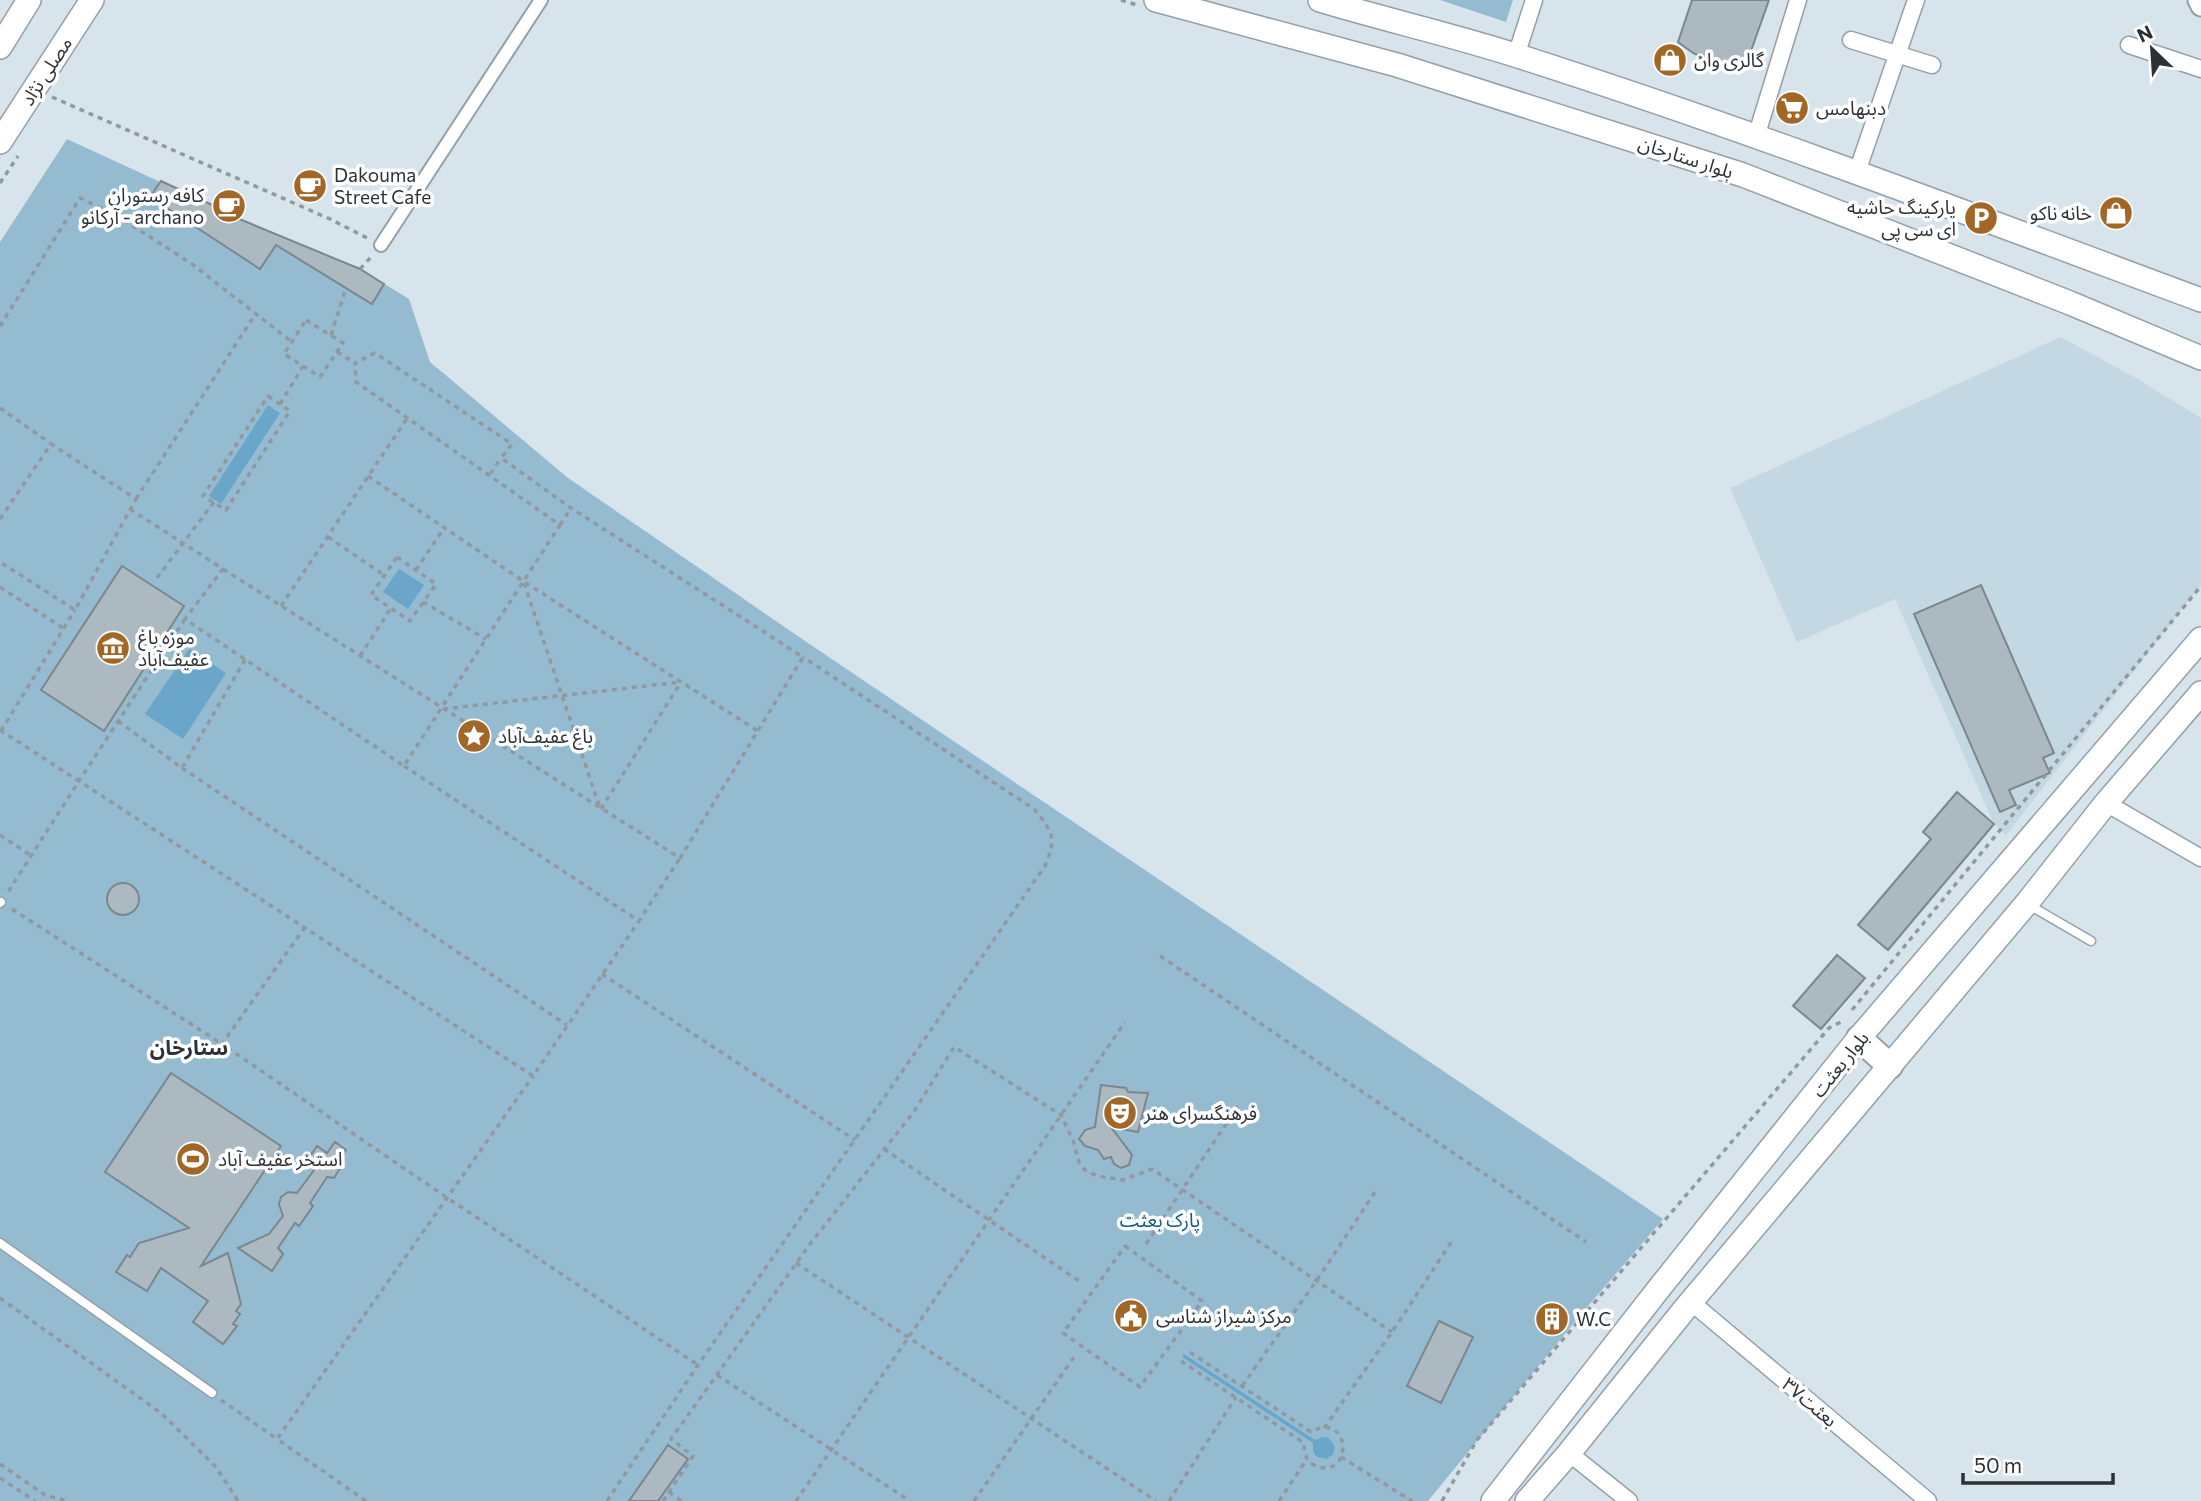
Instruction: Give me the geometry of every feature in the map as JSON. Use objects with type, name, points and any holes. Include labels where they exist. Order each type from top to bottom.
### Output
[{"type":"main road","points":[[0,47],[29,0]]},
{"type":"main road","name":"مصلی نژاد","points":[[0,142],[92,0]]},
{"type":"main road","name":"بلوار ستارخان","points":[[1156,0],[1397,65],[1743,175],[2060,299],[2201,358]]},
{"type":"main road","points":[[1320,0],[1516,56],[1756,137],[2201,300]]},
{"type":"main road","name":"بلوار بعثت","points":[[1493,1501],[1657,1290],[1859,1038],[2201,639]]},
{"type":"main road","name":"بلوار بعثت","points":[[1528,1501],[1691,1302],[2027,904],[2106,803],[2201,693]]},
{"type":"main road","points":[[1859,1038],[1890,1066]]},
{"type":"street","points":[[381,245],[541,0]]},
{"type":"street","points":[[1516,56],[1534,0]]},
{"type":"street","points":[[1756,137],[1798,0]]},
{"type":"street","points":[[1857,172],[1916,0]]},
{"type":"street","points":[[2199,0],[2201,6]]},
{"type":"street","points":[[1851,40],[1932,65]]},
{"type":"street","points":[[2129,45],[2201,69]]},
{"type":"street","points":[[2106,803],[2201,858]]},
{"type":"street","name":"بعثت۳۷","points":[[1691,1302],[1928,1501]]},
{"type":"street","points":[[1569,1453],[1629,1501]]},
{"type":"lane","points":[[2027,904],[2091,941]]},
{"type":"lane","points":[[0,1243],[212,1393]]},
{"type":"path","points":[[35,87],[60,102],[330,219],[381,245]]},
{"type":"path","points":[[0,326],[80,198],[119,217],[192,264],[292,342]]},
{"type":"path","points":[[331,335],[346,288]]},
{"type":"path","points":[[256,313],[136,499],[64,629],[1,731],[533,1076]]},
{"type":"path","points":[[306,320],[343,343],[320,377],[284,354],[292,342],[306,320]]},
{"type":"path","points":[[337,352],[355,363]]},
{"type":"path","points":[[355,363],[375,353],[512,444],[490,474]]},
{"type":"path","points":[[355,363],[356,382],[559,525]]},
{"type":"path","points":[[280,404],[303,366]]},
{"type":"path","points":[[268,396],[290,411],[226,510],[214,502],[203,496],[268,396]]},
{"type":"path","points":[[0,408],[136,499]]},
{"type":"path","points":[[281,606],[408,417]]},
{"type":"path","points":[[0,519],[51,444]]},
{"type":"path","points":[[501,458],[571,508],[1034,809],[1049,828],[1053,847],[1045,866],[698,1365],[607,1501]]},
{"type":"path","points":[[368,475],[523,581],[758,731]]},
{"type":"path","points":[[157,578],[214,502]]},
{"type":"path","points":[[404,766],[571,508]]},
{"type":"path","points":[[130,509],[441,709],[680,858]]},
{"type":"path","points":[[416,570],[444,528]]},
{"type":"path","points":[[328,537],[384,576]]},
{"type":"path","points":[[397,557],[436,584],[410,621],[371,594],[384,576],[397,557]]},
{"type":"path","points":[[0,562],[75,610]]},
{"type":"path","points":[[223,569],[185,619],[1,903],[222,1044],[446,1198],[698,1365]]},
{"type":"path","points":[[523,581],[601,809]]},
{"type":"path","points":[[1442,1501],[1477,1440],[1829,1028],[1842,1023],[2201,586]]},
{"type":"path","points":[[0,587],[64,629]]},
{"type":"path","points":[[423,602],[486,639]]},
{"type":"path","points":[[360,657],[391,608]]},
{"type":"path","points":[[185,619],[639,921]]},
{"type":"path","points":[[277,1439],[639,921],[803,657]]},
{"type":"path","points":[[182,768],[246,659]]},
{"type":"path","points":[[441,709],[681,682]]},
{"type":"path","points":[[601,809],[681,682]]},
{"type":"path","points":[[118,722],[182,768],[567,1026]]},
{"type":"path","points":[[0,835],[32,856]]},
{"type":"path","points":[[222,1044],[305,927]]},
{"type":"path","points":[[1160,956],[1586,1242]]},
{"type":"path","points":[[602,974],[855,1140]]},
{"type":"path","points":[[796,1501],[1125,1022]]},
{"type":"path","points":[[663,1501],[694,1456],[671,1439],[796,1263],[914,1113],[954,1047],[1061,1115],[1073,1140],[1079,1162],[1085,1170],[1097,1176],[1123,1180],[1152,1169],[1392,1332]]},
{"type":"path","points":[[1146,1244],[1240,1102]]},
{"type":"path","points":[[884,1149],[1082,1283]]},
{"type":"path","points":[[1242,1386],[1375,1192]]},
{"type":"path","points":[[1324,1428],[1452,1241]]},
{"type":"path","points":[[1125,1247],[1202,1301],[1140,1387],[1063,1332],[1125,1247]]},
{"type":"path","points":[[796,1263],[1156,1501]]},
{"type":"path","points":[[0,1298],[160,1413],[216,1467],[238,1500]]},
{"type":"path","points":[[1181,1361],[1304,1443],[1307,1458],[1311,1463],[1323,1467],[1336,1464],[1341,1457],[1343,1440],[1334,1430],[1324,1428],[1311,1432],[1188,1350]]},
{"type":"path","points":[[974,1501],[1074,1357]]},
{"type":"path","points":[[717,1374],[910,1501]]},
{"type":"path","points":[[212,1393],[366,1501]]},
{"type":"path","points":[[1169,1501],[1236,1397]]},
{"type":"path","points":[[1341,1457],[1412,1501]]},
{"type":"path","points":[[1279,1501],[1307,1458]]},
{"type":"path","points":[[0,1464],[45,1494],[68,1501]]},
{"type":"path","points":[[0,1478],[35,1501]]},
{"type":"path","points":[[669,1492],[681,1501]]},
{"type":"shaded area","points":[[2061,337],[2201,418],[2201,585],[2006,835],[1994,824],[1895,599],[1797,642],[1730,488]]},
{"type":"shaded area","points":[[268,405],[280,413],[221,504],[209,496]]},
{"type":"shaded area","points":[[399,569],[424,585],[408,609],[383,592]]},
{"type":"shaded area","points":[[189,649],[226,673],[183,739],[145,714]]},
{"type":"shaded area","points":[[1184,1354],[1315,1440],[1329,1438],[1335,1447],[1333,1454],[1327,1459],[1317,1457],[1313,1451],[1313,1443],[1182,1357]]},
{"type":"green space","points":[[1440,0],[1513,0],[1506,22]]},
{"type":"green space","name":"باغ عفیف‌آباد","points":[[67,139],[247,222],[360,269],[409,299],[430,362],[568,478],[805,641],[1663,1219],[1428,1501],[0,1501],[0,242]]},
{"type":"building","points":[[1692,0],[1769,0],[1746,65],[1709,61],[1678,42]]},
{"type":"building","points":[[161,181],[221,209],[220,211],[360,269],[384,284],[372,304],[276,245],[260,269],[150,197]]},
{"type":"building","name":"موزه باغ عفیف‌آباد","points":[[122,566],[184,606],[104,731],[41,690]]},
{"type":"building","points":[[1981,585],[2054,753],[2043,758],[2050,773],[2009,790],[2016,805],[2000,812],[1914,614]]},
{"type":"building","points":[[1957,792],[1994,824],[1888,950],[1858,925],[1931,839],[1923,832]]},
{"type":"building","points":[[123,883],[134,888],[139,899],[134,910],[123,915],[112,910],[107,899],[112,888]]},
{"type":"building","points":[[1837,955],[1865,978],[1821,1029],[1793,1006]]},
{"type":"building","name":"استخر عفیف آباد","points":[[171,1073],[281,1146],[201,1266],[228,1253],[241,1304],[236,1311],[240,1314],[233,1324],[237,1326],[223,1344],[193,1322],[208,1301],[161,1268],[147,1291],[116,1272],[139,1243],[189,1228],[105,1172]]},
{"type":"building","name":"فرهنگسرای هنر","points":[[1101,1085],[1126,1088],[1128,1092],[1148,1093],[1138,1132],[1111,1127],[1132,1155],[1129,1165],[1121,1168],[1114,1164],[1111,1157],[1104,1159],[1098,1150],[1085,1146],[1079,1139],[1085,1130],[1095,1127]]},
{"type":"building","points":[[335,1142],[346,1150],[339,1160],[343,1163],[334,1178],[327,1177],[310,1203],[313,1206],[299,1226],[295,1223],[278,1248],[283,1254],[272,1271],[238,1248],[269,1234],[283,1216],[279,1204],[281,1197],[288,1192],[297,1193],[314,1170],[309,1158],[317,1146],[327,1153]]},
{"type":"building","points":[[1439,1321],[1473,1337],[1441,1403],[1407,1386]]},
{"type":"building","points":[[668,1445],[688,1459],[658,1501],[629,1501]]},
{"type":"place","name":"گالری وان","points":[[1670,60]]},
{"type":"place","name":"دبنهامس","points":[[1792,108]]},
{"type":"place","name":"Dakouma Street Cafe","points":[[310,186]]},
{"type":"place","name":"کافه رستوران آرکانو - archano","points":[[229,206]]},
{"type":"place","name":"خانه ناکو","points":[[2116,213]]},
{"type":"place","name":"پارکینگ حاشیه ای سی پی","points":[[1981,218]]},
{"type":"place","name":"موزه باغ عفیف‌آباد","points":[[113,648]]},
{"type":"place","name":"باغ عفیف‌آباد","points":[[474,736]]},
{"type":"place","name":"فرهنگسرای هنر","points":[[1120,1113]]},
{"type":"place","name":"استخر عفیف آباد","points":[[193,1159]]},
{"type":"place","name":"مرکز شیراز شناسی","points":[[1131,1316]]},
{"type":"place","name":"W.C","points":[[1552,1319]]},
{"type":"district","name":"ستارخان","points":[[189,1048]]},
{"type":"park label","name":"پارک بعثت","points":[[1160,1220]]}]
